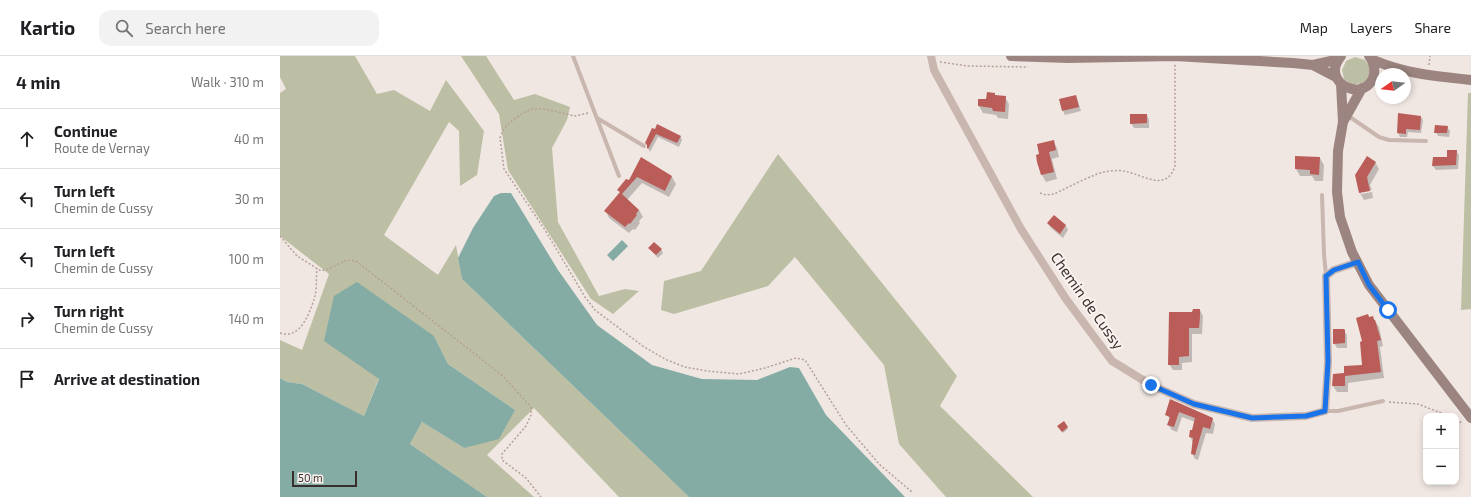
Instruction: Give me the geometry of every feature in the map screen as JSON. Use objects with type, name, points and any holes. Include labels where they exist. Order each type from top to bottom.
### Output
[{"type":"street","points":[[1011,56],[1175,56],[1313,65],[1331,61],[1340,56]]},
{"type":"street","points":[[1340,56],[1335,66],[1339,80],[1344,117],[1338,151],[1337,192],[1340,217],[1352,252],[1369,285],[1471,418]]},
{"type":"street","name":"Chemin de Cussy","points":[[931,58],[934,70],[1021,229],[1066,299],[1112,361],[1151,385],[1194,404],[1252,418],[1306,416],[1325,411]]},
{"type":"street","points":[[1370,58],[1393,68]]},
{"type":"street","points":[[1370,58],[1374,65],[1375,74]]},
{"type":"street","points":[[1313,65],[1339,80],[1351,89],[1362,88],[1375,79]]},
{"type":"street","points":[[1411,72],[1471,80]]},
{"type":"street","points":[[1344,117],[1362,88]]},
{"type":"street","points":[[1325,411],[1328,362],[1326,276],[1334,270],[1358,262]]},
{"type":"lane","points":[[573,56],[619,176]]},
{"type":"lane","points":[[596,117],[644,146]]},
{"type":"lane","points":[[1344,117],[1379,137],[1389,140],[1426,141]]},
{"type":"lane","points":[[1322,196],[1326,276]]},
{"type":"lane","points":[[1325,411],[1338,411],[1383,401]]},
{"type":"path","points":[[1040,193],[1046,195],[1054,194],[1107,171],[1122,170],[1157,181],[1168,177],[1173,172],[1175,166],[1175,56]]},
{"type":"path","points":[[931,58],[968,66],[1035,67]]},
{"type":"path","points":[[594,112],[575,116],[545,109],[532,110],[523,113],[509,123],[503,130],[500,138],[504,169],[545,230],[585,297],[595,310],[644,347],[667,360],[685,367],[740,374],[796,358],[805,360],[846,425],[879,464],[912,492]]},
{"type":"path","points":[[280,236],[296,256],[322,271],[347,260],[356,261],[503,376],[531,407],[531,415],[526,426],[502,454],[502,460],[526,478],[541,497]]},
{"type":"path","points":[[280,333],[285,335],[290,334],[297,331],[303,325],[315,295],[317,268]]},
{"type":"path","points":[[1383,401],[1396,404],[1418,404],[1441,413]]},
{"type":"green space","points":[[280,56],[355,56],[377,94],[394,90],[430,111],[446,80],[484,131],[477,175],[460,186],[459,131],[449,122],[384,235],[438,275],[456,245],[462,279],[689,497],[619,497],[534,408],[487,455],[534,497],[487,497],[410,444],[422,422],[464,448],[515,410],[448,364],[434,336],[379,378],[364,416],[302,384],[287,382],[280,378],[280,340],[302,350],[329,274],[280,236],[280,93],[286,89],[280,77]]},
{"type":"green space","points":[[461,56],[486,56],[514,100],[535,94],[570,107],[567,120],[552,148],[558,222],[599,296],[625,289],[639,291],[613,314],[591,299],[508,170],[499,114]]},
{"type":"green space","points":[[1355,57],[1365,60],[1371,68],[1366,82],[1352,85],[1344,79],[1342,70],[1346,61]]},
{"type":"green space","points":[[1468,93],[1471,93],[1471,309],[1461,310]]},
{"type":"green space","points":[[778,154],[957,376],[940,406],[1033,497],[946,497],[899,444],[884,365],[795,257],[768,286],[674,314],[661,310],[664,281],[701,271]]},
{"type":"water","points":[[501,193],[511,193],[558,270],[597,325],[652,365],[702,379],[757,380],[790,367],[799,368],[826,415],[905,497],[689,497],[462,279],[458,258],[473,228],[494,196]]},
{"type":"water","points":[[622,240],[628,246],[613,261],[607,255]]},
{"type":"water","points":[[357,282],[434,336],[448,364],[515,410],[499,439],[464,448],[422,422],[410,444],[487,497],[280,497],[280,378],[287,382],[302,384],[364,416],[379,379],[324,341],[334,296]]},
{"type":"building","points":[[987,92],[995,93],[995,95],[1006,96],[1005,112],[993,111],[992,108],[978,106],[978,99],[986,99]]},
{"type":"building","points":[[1076,95],[1079,107],[1062,111],[1059,99]]},
{"type":"building","points":[[1398,113],[1421,116],[1420,130],[1406,129],[1406,134],[1397,133]]},
{"type":"building","points":[[1130,114],[1147,114],[1147,123],[1130,124]]},
{"type":"building","points":[[657,124],[681,136],[677,143],[656,134],[648,149],[645,143],[652,128],[655,129]]},
{"type":"building","points":[[1435,125],[1448,126],[1447,133],[1434,133]]},
{"type":"building","points":[[1054,140],[1056,150],[1049,152],[1054,172],[1041,175],[1036,155],[1039,154],[1037,144]]},
{"type":"building","points":[[1447,150],[1457,150],[1456,165],[1432,166],[1433,157],[1447,157]]},
{"type":"building","points":[[1295,156],[1320,157],[1319,175],[1310,174],[1310,170],[1295,169]]},
{"type":"building","points":[[1367,156],[1376,162],[1367,177],[1370,191],[1359,193],[1355,175]]},
{"type":"building","points":[[641,157],[672,176],[665,191],[637,177],[622,194],[639,210],[630,224],[629,223],[625,227],[604,211],[620,192],[617,190],[626,179],[629,180]]},
{"type":"building","points":[[1054,215],[1066,225],[1060,234],[1047,223]]},
{"type":"building","points":[[654,242],[662,249],[656,255],[648,248]]},
{"type":"building","points":[[1193,309],[1200,309],[1200,317],[1199,328],[1189,328],[1189,356],[1179,357],[1179,365],[1168,365],[1169,312],[1192,312]]},
{"type":"building","points":[[1368,314],[1369,317],[1373,316],[1375,320],[1381,340],[1377,341],[1381,372],[1345,376],[1345,386],[1332,386],[1333,374],[1344,373],[1344,366],[1362,365],[1360,342],[1362,341],[1356,318]]},
{"type":"building","points":[[1333,329],[1345,330],[1345,343],[1333,344]]},
{"type":"building","points":[[1170,399],[1213,418],[1210,429],[1203,427],[1195,455],[1191,454],[1193,438],[1189,437],[1195,418],[1179,412],[1174,427],[1167,425],[1170,417],[1165,415]]},
{"type":"building","points":[[1064,421],[1068,427],[1062,432],[1057,426]]},
{"type":"route","points":[[1151,385],[1194,404],[1252,418],[1306,416],[1325,411],[1328,362],[1326,276],[1334,270],[1358,262],[1369,285],[1388,310]]}]
